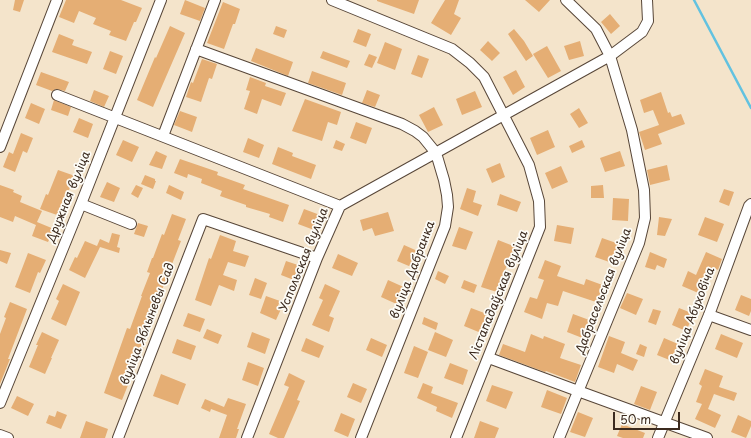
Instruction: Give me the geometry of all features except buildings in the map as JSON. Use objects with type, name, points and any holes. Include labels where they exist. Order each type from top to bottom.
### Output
[{"type":"street","points":[[0,147],[57,0]]},
{"type":"street","name":"Дружная вуліца","points":[[0,403],[81,204],[161,0]]},
{"type":"street","points":[[164,136],[215,0]]},
{"type":"street","name":"Лістападаўская вуліца","points":[[332,0],[452,49],[470,63],[484,77],[529,165],[539,201],[540,227],[456,438]]},
{"type":"street","name":"Дабрасельская вуліца","points":[[559,438],[639,243],[645,218],[644,190],[632,130],[610,56],[596,30],[566,0]]},
{"type":"street","points":[[340,206],[610,56],[642,32],[648,21],[647,0]]},
{"type":"street","name":"вуліца Дабранка","points":[[196,49],[402,124],[423,137],[436,153],[447,194],[448,208],[445,226],[361,438]]},
{"type":"street","name":"Успольская вуліца","points":[[57,95],[340,206],[317,258],[247,438]]},
{"type":"street","points":[[81,204],[131,224]]},
{"type":"street","name":"вуліца Абуховіча","points":[[658,438],[709,315],[748,206],[751,204]]},
{"type":"street","name":"вуліца Яблыневы Сад","points":[[118,438],[203,219],[317,258]]},
{"type":"street","points":[[709,315],[751,330]]},
{"type":"street","points":[[489,358],[707,438]]},
{"type":"street","points":[[0,435],[8,438]]},
{"type":"waterway","points":[[694,0],[751,108]]}]
